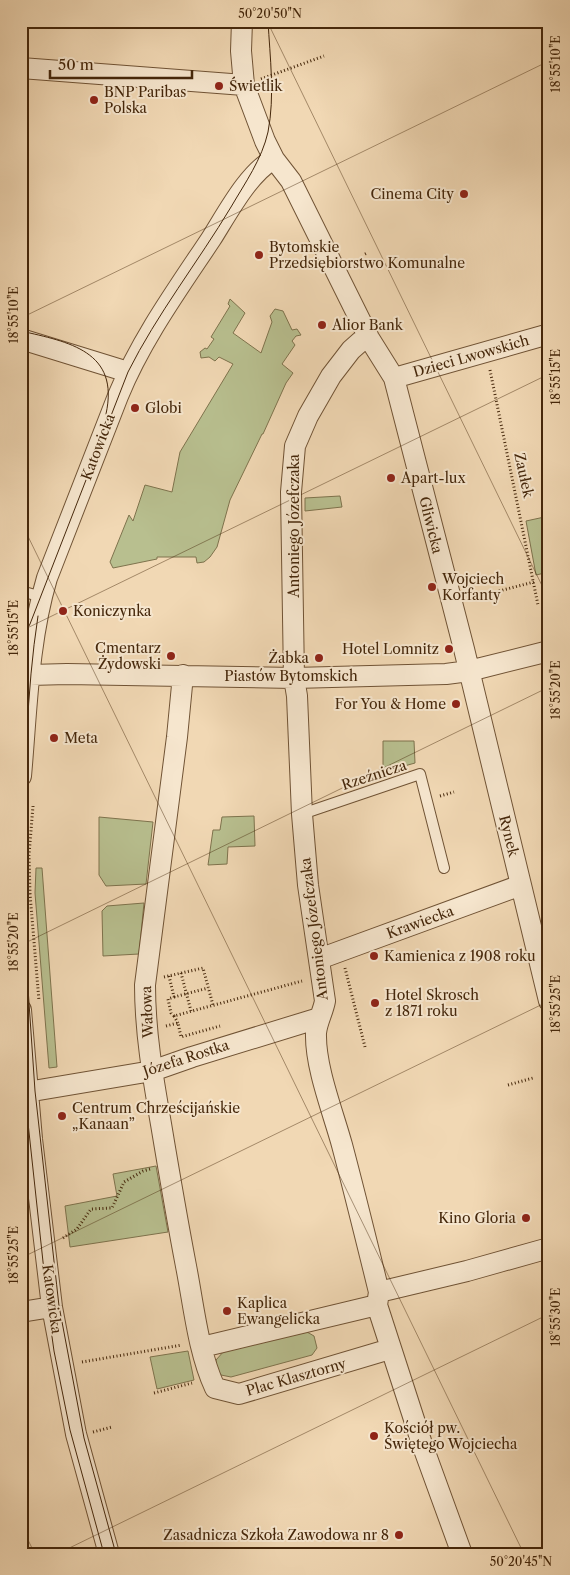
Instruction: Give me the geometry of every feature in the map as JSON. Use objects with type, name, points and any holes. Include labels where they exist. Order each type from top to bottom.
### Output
[{"type":"street","name":"Gliwicka","points":[[242,21],[241,51],[236,84],[274,159],[291,181],[369,338],[394,378],[469,671]]},
{"type":"street","points":[[21,68],[236,84]]},
{"type":"street","name":"Katowicka","points":[[21,776],[26,675],[47,578],[128,372],[153,327],[227,214],[259,169],[274,159]]},
{"type":"street","name":"Dzieci Lwowskich","points":[[394,378],[549,334]]},
{"type":"street","name":"Antoniego Józefczaka","points":[[369,338],[360,342],[351,350],[331,376],[308,416],[294,446],[291,492],[294,678],[297,696],[302,814],[308,885],[325,1001],[316,1033],[320,1066],[342,1145],[390,1349],[462,1554]]},
{"type":"street","points":[[21,339],[128,372]]},
{"type":"street","name":"Piastów Bytomskich","points":[[26,675],[183,675],[294,678],[446,674],[469,671],[549,650]]},
{"type":"street","name":"Rynek","points":[[469,671],[549,1002]]},
{"type":"street","name":"Wałowa","points":[[183,675],[177,737],[145,985],[145,1013],[152,1071],[196,1345]]},
{"type":"street","name":"Krawiecka","points":[[319,958],[521,885]]},
{"type":"street","name":"Katowicka","points":[[30,1006],[24,1092],[52,1307],[76,1434],[110,1554]]},
{"type":"street","name":"Józefa Rostka","points":[[24,1092],[152,1071],[192,1056],[319,1018]]},
{"type":"street","points":[[196,1345],[378,1299],[549,1248]]},
{"type":"street","points":[[21,1312],[52,1307]]},
{"type":"street","name":"Plac Klasztorny","points":[[196,1345],[215,1388],[239,1394],[390,1349]]},
{"type":"lane","points":[[21,591],[42,597]]},
{"type":"lane","name":"Rzeźnicza","points":[[302,814],[420,774],[444,868]]},
{"type":"path","points":[[236,84],[324,56]]},
{"type":"path","name":"Zaułek","points":[[486,351],[538,605]]},
{"type":"path","points":[[499,591],[534,582]]},
{"type":"path","points":[[30,1006],[29,855],[33,806]]},
{"type":"path","points":[[341,951],[366,1047]]},
{"type":"path","points":[[159,978],[203,968],[213,1005]]},
{"type":"path","points":[[181,973],[191,1011]]},
{"type":"path","points":[[170,976],[174,996]]},
{"type":"path","points":[[174,1016],[305,980]]},
{"type":"path","points":[[208,988],[168,998],[171,1013],[178,1023],[181,1037],[226,1024]]},
{"type":"path","points":[[159,1029],[178,1023]]},
{"type":"path","points":[[508,1084],[533,1078]]},
{"type":"path","points":[[63,1238],[77,1229],[91,1209],[112,1208],[124,1182],[143,1170],[168,1167]]},
{"type":"path","points":[[62,1229],[64,1245]]},
{"type":"path","points":[[78,1355],[79,1363],[196,1345]]},
{"type":"path","points":[[154,1393],[199,1381]]},
{"type":"path","points":[[91,1423],[96,1441]]},
{"type":"path","points":[[93,1432],[112,1426]]},
{"type":"green space","points":[[230,299],[245,313],[233,333],[261,353],[272,322],[270,316],[275,309],[283,311],[292,330],[297,329],[301,335],[296,336],[292,341],[295,345],[282,364],[293,373],[286,383],[230,500],[217,547],[210,557],[204,562],[197,563],[196,557],[157,557],[157,559],[113,568],[110,562],[129,515],[133,521],[145,485],[172,492],[180,452],[233,364],[219,357],[215,361],[209,357],[201,358],[200,352],[205,348],[207,349],[214,339],[211,337],[230,306],[228,304]]},
{"type":"green space","points":[[340,496],[342,507],[305,511],[305,498]]},
{"type":"green space","points":[[549,516],[549,572],[536,575],[526,521]]},
{"type":"green space","points":[[383,741],[414,741],[415,763],[383,772]]},
{"type":"green space","points":[[254,816],[255,846],[228,847],[227,864],[208,865],[213,830],[220,830],[222,817]]},
{"type":"green space","points":[[99,817],[153,822],[146,884],[106,886],[99,875]]},
{"type":"green space","points":[[36,868],[42,868],[57,1067],[49,1068],[35,893]]},
{"type":"green space","points":[[144,903],[139,954],[103,956],[102,911],[107,906]]},
{"type":"green space","points":[[156,1166],[168,1232],[70,1247],[65,1206],[117,1196],[113,1174]]},
{"type":"green space","points":[[307,1332],[314,1336],[317,1348],[312,1355],[231,1377],[221,1375],[216,1369],[216,1360],[224,1351]]},
{"type":"green space","points":[[188,1351],[194,1380],[157,1389],[150,1357]]},
{"type":"tram line","points":[[21,640],[30,624],[128,372],[152,329],[231,207],[262,152],[268,132],[271,105],[268,21]]},
{"type":"tram line","points":[[21,331],[73,345],[87,353],[98,363],[105,376],[108,393],[106,414]]},
{"type":"tram line","points":[[21,850],[29,703],[38,616]]},
{"type":"tram line","points":[[21,885],[35,1091],[59,1306],[84,1438],[116,1554]]},
{"type":"tram line","points":[[21,1058],[54,1351],[70,1430],[104,1554]]},
{"type":"place","name":"Świetlik","points":[[219,86]]},
{"type":"place","name":"BNP Paribas Polska","points":[[94,100]]},
{"type":"place","name":"Cinema City","points":[[464,194]]},
{"type":"place","name":"Bytomskie Przedsiębiorstwo Komunalne","points":[[259,255]]},
{"type":"place","name":"Alior Bank","points":[[322,325]]},
{"type":"place","name":"Globi","points":[[135,408]]},
{"type":"place","name":"Apart-lux","points":[[391,478]]},
{"type":"place","name":"Wojciech Korfanty","points":[[432,587]]},
{"type":"place","name":"Koniczynka","points":[[63,611]]},
{"type":"place","name":"Hotel Lomnitz","points":[[449,649]]},
{"type":"place","name":"Cmentarz Żydowski","points":[[171,656]]},
{"type":"place","name":"Żabka","points":[[319,658]]},
{"type":"place","name":"For You & Home","points":[[456,704]]},
{"type":"place","name":"Meta","points":[[54,738]]},
{"type":"place","name":"Kamienica z 1908 roku","points":[[374,956]]},
{"type":"place","name":"Hotel Skrosch z 1871 roku","points":[[375,1003]]},
{"type":"place","name":"Centrum Chrześcijańskie „Kanaan”","points":[[62,1116]]},
{"type":"place","name":"Kino Gloria","points":[[526,1218]]},
{"type":"place","name":"Kaplica Ewangelicka","points":[[227,1311]]},
{"type":"place","name":"Kościół pw. Świętego Wojciecha","points":[[374,1436]]},
{"type":"place","name":"Zasadnicza Szkoła Zawodowa nr 8","points":[[399,1535]]}]
